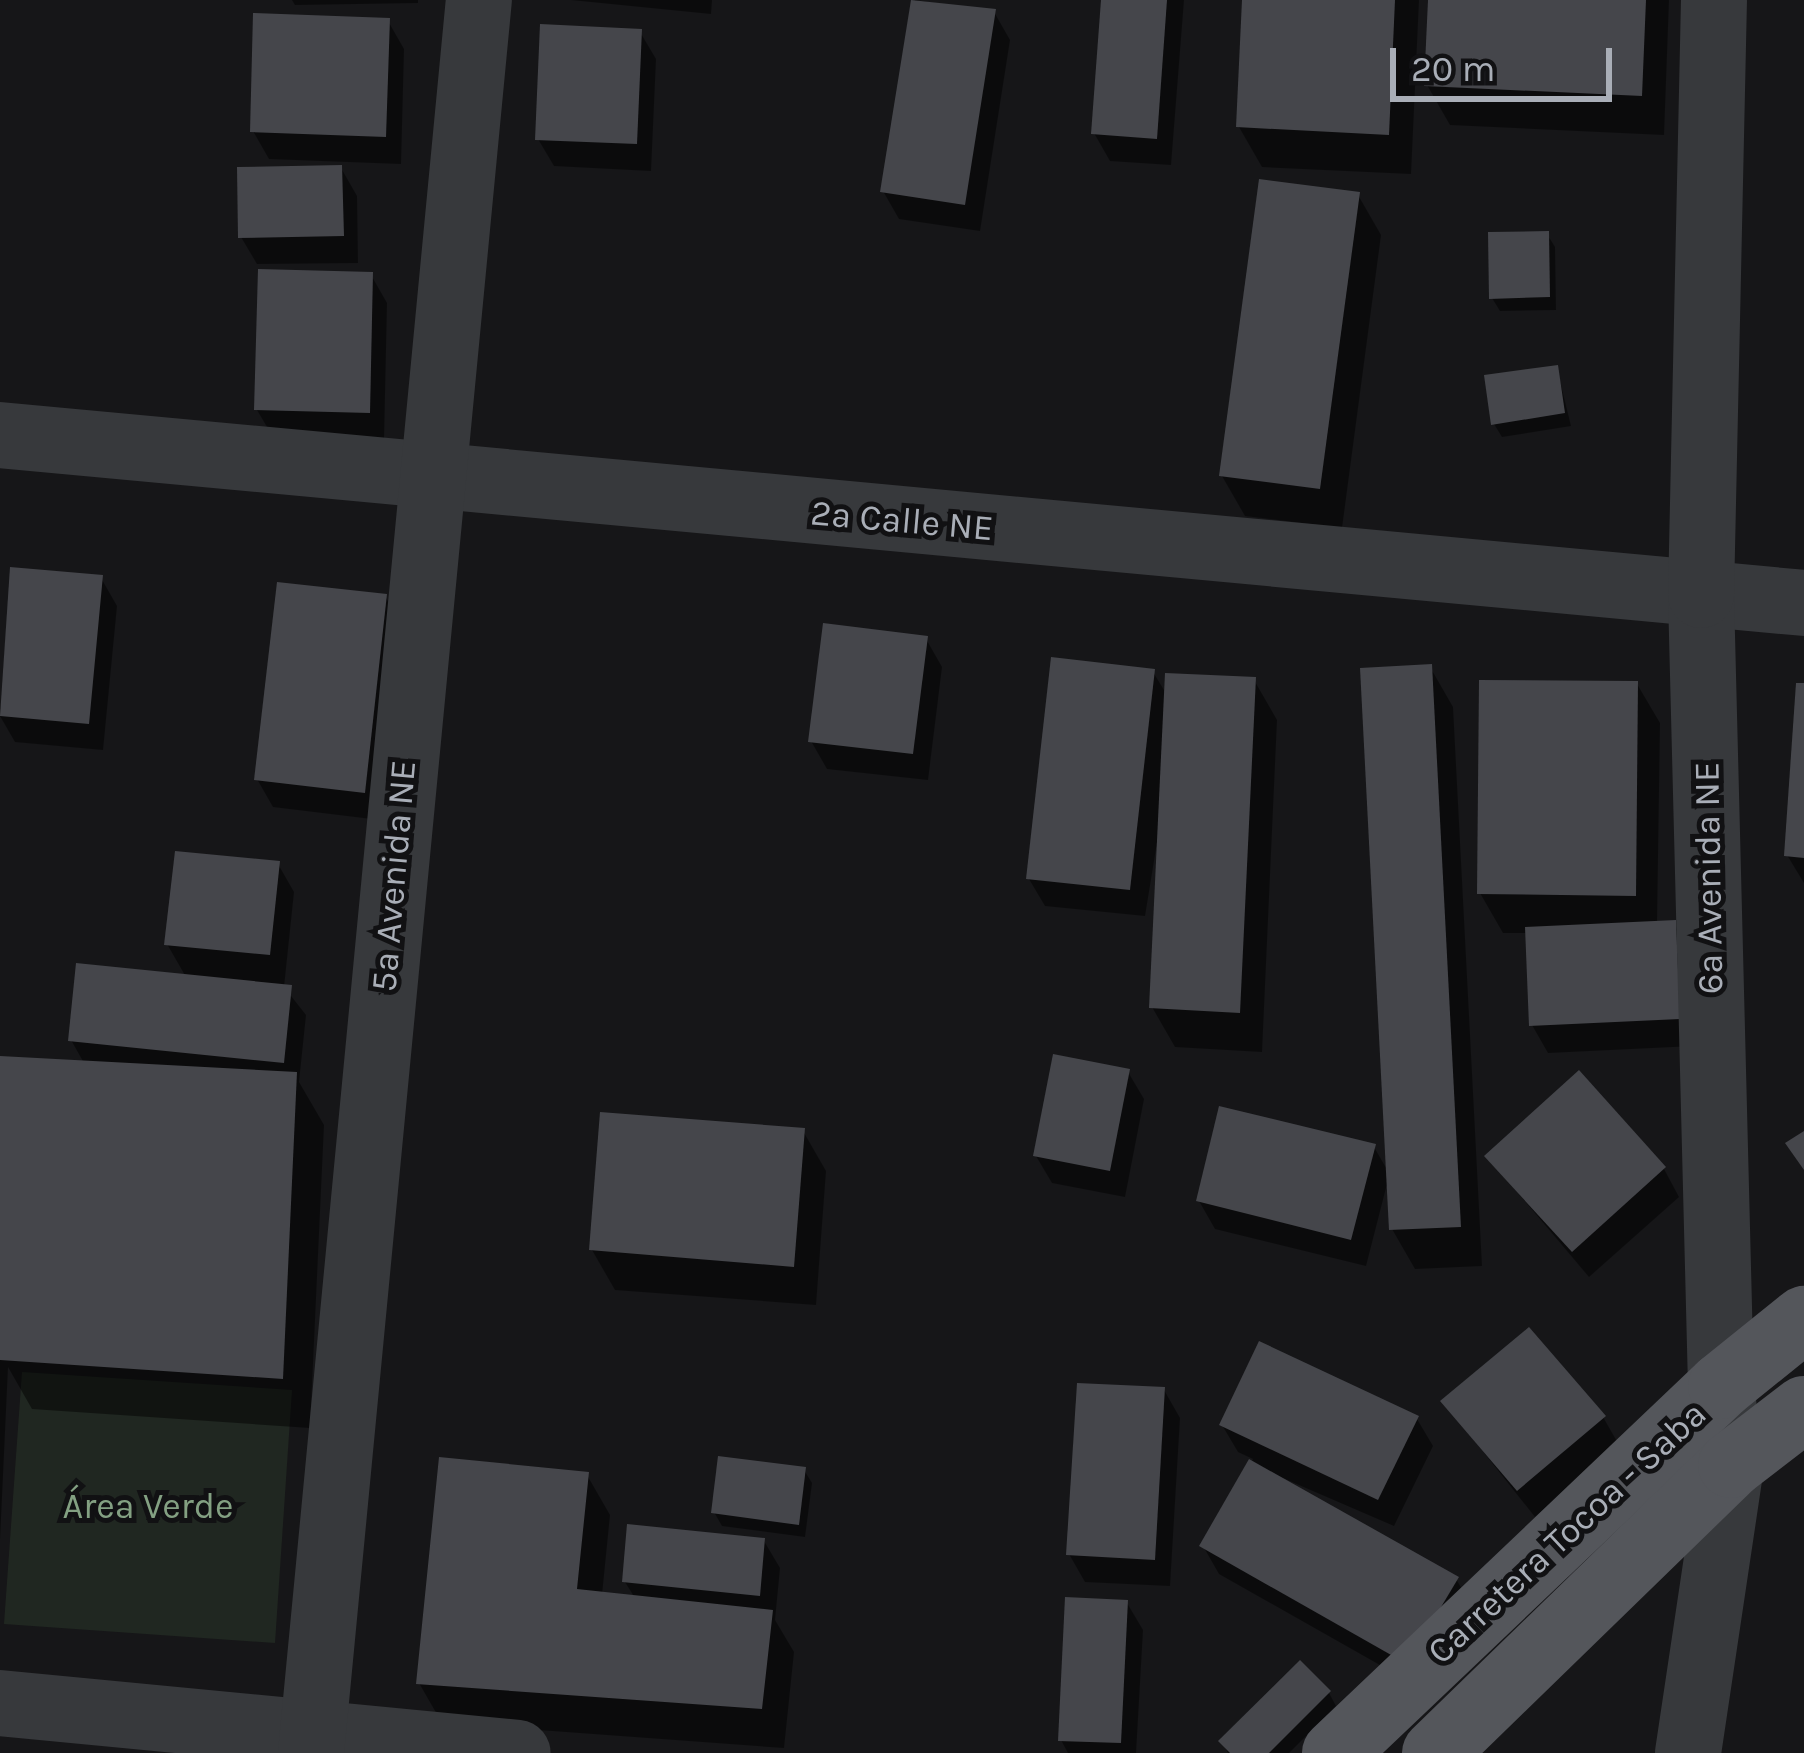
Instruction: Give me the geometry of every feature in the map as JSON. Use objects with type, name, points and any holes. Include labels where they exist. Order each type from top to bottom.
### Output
[{"type":"main road","name":"Carretera Tocoa - Saba","points":[[1335,1753],[1721,1386],[1804,1319]]},
{"type":"main road","name":"Carretera Tocoa - Saba","points":[[1435,1753],[1731,1466],[1802,1412]]},
{"type":"street","name":"5a Avenida NE","points":[[312,1743],[479,0]]},
{"type":"street","name":"6a Avenida NE","points":[[1688,1753],[1731,1466],[1721,1386],[1702,595],[1714,0]]},
{"type":"street","name":"2a Calle NE","points":[[0,435],[1804,603]]},
{"type":"street","points":[[0,1703],[312,1743],[518,1753]]},
{"type":"green space","name":"Área Verde","points":[[22,1372],[292,1390],[275,1643],[4,1624]]},
{"type":"building","points":[[911,0],[996,9],[965,205],[880,192]]},
{"type":"building","points":[[1101,0],[1167,0],[1157,139],[1091,134]]},
{"type":"building","points":[[1242,0],[1395,0],[1389,135],[1236,127]]},
{"type":"building","points":[[1428,0],[1646,0],[1642,96],[1424,86]]},
{"type":"building","points":[[253,13],[390,18],[386,137],[250,132]]},
{"type":"building","points":[[540,24],[642,29],[637,144],[535,140]]},
{"type":"building","points":[[342,165],[344,236],[238,238],[237,167]]},
{"type":"building","points":[[1259,179],[1360,192],[1320,489],[1219,476]]},
{"type":"building","points":[[1549,231],[1550,297],[1489,299],[1488,232]]},
{"type":"building","points":[[258,269],[373,272],[370,413],[254,410]]},
{"type":"building","points":[[1558,365],[1565,413],[1491,425],[1484,375]]},
{"type":"building","points":[[10,567],[103,575],[89,724],[0,716]]},
{"type":"building","points":[[277,582],[387,594],[365,793],[254,780]]},
{"type":"building","points":[[823,623],[928,636],[913,754],[808,742]]},
{"type":"building","points":[[1051,657],[1155,669],[1130,890],[1026,879]]},
{"type":"building","points":[[1432,664],[1461,1227],[1389,1230],[1360,668]]},
{"type":"building","points":[[1165,673],[1256,677],[1240,1013],[1149,1008]]},
{"type":"building","points":[[1479,680],[1638,681],[1636,896],[1477,894]]},
{"type":"building","points":[[1796,683],[1804,683],[1804,858],[1784,856]]},
{"type":"building","points":[[175,851],[280,861],[270,955],[164,945]]},
{"type":"building","points":[[1676,920],[1680,1019],[1529,1026],[1525,927]]},
{"type":"building","points":[[76,963],[292,985],[284,1063],[68,1041]]},
{"type":"building","points":[[1053,1054],[1130,1069],[1110,1171],[1033,1156]]},
{"type":"building","points":[[0,1056],[297,1072],[283,1379],[0,1360]]},
{"type":"building","points":[[1579,1070],[1666,1167],[1572,1252],[1484,1156]]},
{"type":"building","points":[[1219,1106],[1376,1144],[1351,1240],[1196,1201]]},
{"type":"building","points":[[600,1112],[805,1128],[794,1267],[589,1250]]},
{"type":"building","points":[[1804,1131],[1804,1170],[1785,1143]]},
{"type":"building","points":[[1529,1327],[1606,1416],[1517,1491],[1440,1401]]},
{"type":"building","points":[[1259,1341],[1419,1416],[1378,1500],[1219,1425]]},
{"type":"building","points":[[1077,1383],[1165,1387],[1155,1560],[1066,1555]]},
{"type":"building","points":[[718,1456],[806,1467],[799,1525],[711,1513]]},
{"type":"building","points":[[439,1457],[589,1472],[577,1589],[773,1610],[762,1709],[416,1684]]},
{"type":"building","points":[[1249,1459],[1459,1577],[1407,1664],[1199,1546]]},
{"type":"building","points":[[627,1524],[765,1538],[760,1596],[622,1582]]},
{"type":"building","points":[[1065,1597],[1128,1600],[1121,1743],[1058,1741]]},
{"type":"building","points":[[1300,1660],[1331,1691],[1269,1753],[1230,1753],[1218,1741]]}]
